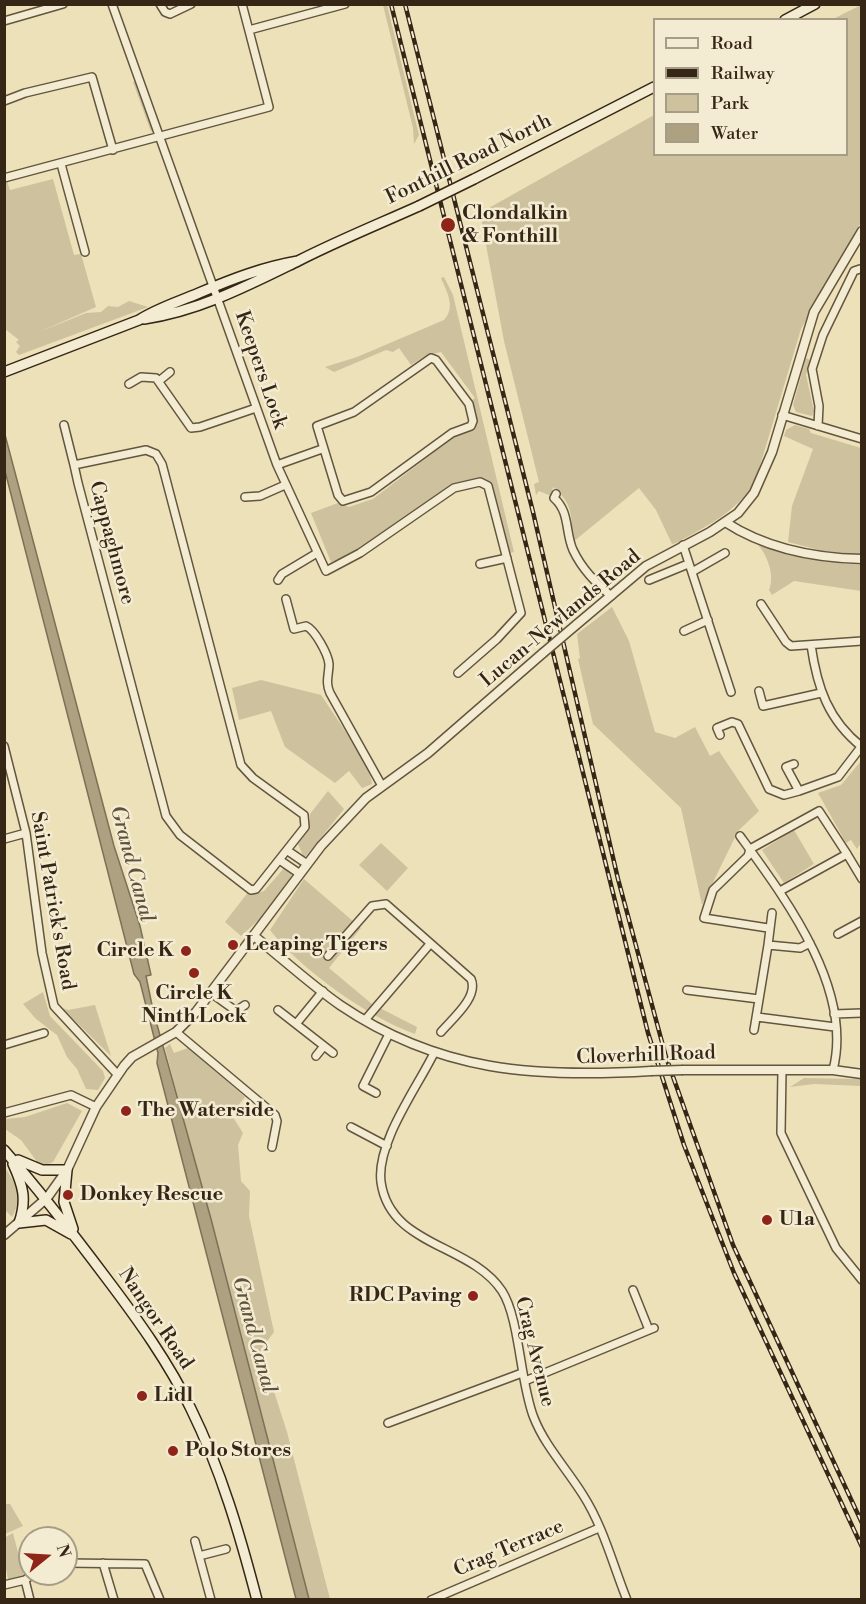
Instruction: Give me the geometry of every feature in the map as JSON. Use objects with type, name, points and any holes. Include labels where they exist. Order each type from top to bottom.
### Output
[{"type":"main road","points":[[789,18],[815,4]]},
{"type":"main road","name":"Fonthill Road North","points":[[8,371],[139,320],[189,309],[264,280],[298,261],[474,179],[653,88]]},
{"type":"main road","name":"Fonthill Road North","points":[[139,320],[156,309],[213,286],[272,266],[298,261]]},
{"type":"main road","points":[[7,1153],[25,1165],[42,1170],[67,1170],[64,1202],[76,1237]]},
{"type":"main road","points":[[7,1153],[25,1192],[25,1207],[19,1223],[46,1220],[76,1237]]},
{"type":"main road","name":"Nangor Road","points":[[7,1153],[47,1198],[157,1349],[192,1411],[231,1509],[257,1599]]},
{"type":"street","points":[[4,21],[63,4]]},
{"type":"street","name":"Keepers Lock","points":[[112,4],[277,465],[326,571],[360,553],[454,488],[480,482],[488,486],[507,558]]},
{"type":"street","points":[[160,4],[163,10],[170,14],[192,4]]},
{"type":"street","points":[[4,178],[269,107],[242,4]]},
{"type":"street","points":[[249,30],[345,4]]},
{"type":"street","points":[[4,101],[25,93],[92,77],[113,150]]},
{"type":"street","points":[[61,164],[85,252]]},
{"type":"street","name":"Lucan-Newlands Road","points":[[4,1235],[47,1198],[67,1170],[96,1107],[117,1074],[132,1057],[176,1032],[211,993],[308,864],[366,798],[430,752],[646,566],[738,513],[758,488],[814,312],[861,231]]},
{"type":"street","points":[[818,426],[819,406],[812,369],[828,324],[854,271],[860,269]]},
{"type":"street","name":"Keepers Lock","points":[[426,359],[436,360],[469,404],[473,421],[471,426],[452,433],[371,492],[347,501],[338,495],[322,449],[317,426],[354,412],[426,359]]},
{"type":"street","points":[[159,381],[170,372]]},
{"type":"street","points":[[129,384],[141,377],[153,377],[159,381],[191,428],[200,428],[256,408]]},
{"type":"street","points":[[783,415],[861,436]]},
{"type":"street","points":[[64,425],[74,465]]},
{"type":"street","points":[[277,465],[322,449]]},
{"type":"street","name":"Cappaghmore","points":[[146,450],[156,454],[162,464],[241,765],[253,778],[304,815],[305,827],[281,861],[260,885],[251,890],[180,835],[166,816],[74,465],[146,450]]},
{"type":"street","points":[[245,497],[260,496],[285,485]]},
{"type":"street","points":[[556,494],[554,498],[563,506],[572,547],[582,568],[611,596]]},
{"type":"street","points":[[725,522],[757,539],[801,552],[861,560]]},
{"type":"street","points":[[683,545],[731,692]]},
{"type":"street","points":[[278,580],[282,574],[317,553]]},
{"type":"street","points":[[692,572],[725,553]]},
{"type":"street","points":[[458,673],[521,613],[507,558],[480,564]]},
{"type":"street","points":[[649,580],[688,564]]},
{"type":"street","points":[[286,599],[294,629],[306,626],[312,630],[328,662],[327,680],[330,693],[382,786]]},
{"type":"street","points":[[761,604],[791,646],[861,641]]},
{"type":"street","points":[[684,631],[708,620]]},
{"type":"street","points":[[720,735],[717,728],[732,722],[738,723],[769,789],[784,795],[799,792],[838,777],[861,747],[835,722],[821,693],[811,645]]},
{"type":"street","points":[[759,691],[763,706],[821,693]]},
{"type":"street","name":"Saint Patrick's Road","points":[[4,746],[26,833],[42,953],[54,1006],[117,1074]]},
{"type":"street","points":[[794,764],[786,767],[799,792]]},
{"type":"street","points":[[768,928],[704,918],[713,890],[748,856],[750,849],[819,811],[861,879]]},
{"type":"street","points":[[4,839],[26,833]]},
{"type":"street","points":[[740,836],[780,891],[810,943],[834,1014],[833,1070]]},
{"type":"street","points":[[288,851],[308,864]]},
{"type":"street","points":[[780,891],[847,854]]},
{"type":"street","points":[[281,861],[300,874]]},
{"type":"street","points":[[328,956],[372,906],[379,903],[386,904],[471,979],[472,995],[441,1032]]},
{"type":"street","points":[[754,1030],[768,945],[768,928],[772,914]]},
{"type":"street","points":[[838,934],[861,921]]},
{"type":"street","name":"Cloverhill Road","points":[[254,936],[323,991],[389,1034],[434,1053],[501,1069],[559,1075],[683,1070],[833,1070],[861,1074]]},
{"type":"street","points":[[768,945],[800,948],[810,943]]},
{"type":"street","points":[[365,1020],[430,944]]},
{"type":"street","points":[[687,990],[759,999]]},
{"type":"street","points":[[296,1024],[323,991]]},
{"type":"street","points":[[211,993],[236,1011],[245,1005]]},
{"type":"street","points":[[278,1010],[333,1053]]},
{"type":"street","points":[[834,1014],[861,1013]]},
{"type":"street","points":[[757,1017],[835,1027]]},
{"type":"street","points":[[176,1032],[275,1115],[277,1121],[272,1147]]},
{"type":"street","points":[[4,1046],[44,1033]]},
{"type":"street","points":[[376,1093],[363,1086],[389,1034]]},
{"type":"street","points":[[316,1056],[324,1046]]},
{"type":"street","name":"Crag Avenue","points":[[434,1053],[387,1146],[381,1165],[381,1181],[393,1215],[409,1230],[472,1264],[502,1291],[509,1309],[534,1420],[583,1495],[599,1528],[627,1599]]},
{"type":"street","points":[[782,1070],[781,1133],[836,1248],[861,1280]]},
{"type":"street","points":[[4,1113],[71,1095],[96,1107]]},
{"type":"street","points":[[351,1127],[387,1146]]},
{"type":"street","points":[[525,1381],[652,1329],[633,1290]]},
{"type":"street","points":[[388,1423],[522,1373]]},
{"type":"street","name":"Crag Terrace","points":[[431,1599],[599,1528]]},
{"type":"street","points":[[195,1541],[211,1599]]},
{"type":"street","points":[[199,1556],[226,1549]]},
{"type":"street","points":[[78,1563],[145,1564],[160,1599]]},
{"type":"street","points":[[103,1563],[114,1599]]},
{"type":"green space","points":[[383,5],[387,5],[419,135],[414,144],[413,128]]},
{"type":"green space","points":[[861,5],[861,222],[801,329],[756,479],[741,500],[721,517],[676,543],[672,544],[656,510],[639,488],[573,542],[570,511],[565,499],[553,487],[551,496],[539,491],[536,495],[534,484],[539,482],[504,341],[480,213],[653,116],[653,156],[848,156],[848,18],[835,18]]},
{"type":"green space","points":[[136,81],[153,128],[151,132],[133,82]]},
{"type":"green space","points":[[53,179],[74,255],[81,254],[96,307],[39,332],[86,313],[101,312],[108,306],[118,307],[129,301],[148,307],[19,355],[16,352],[20,346],[16,342],[19,340],[5,329],[5,182],[7,181],[10,190]]},
{"type":"green space","points":[[444,277],[453,295],[514,552],[509,553],[491,485],[485,479],[451,485],[355,553],[331,562],[311,513],[338,503],[349,507],[373,499],[455,436],[470,431],[475,426],[471,401],[475,398],[441,352],[425,356],[411,365],[399,348],[393,352],[386,350],[334,372],[325,367],[357,357],[444,320],[448,315],[450,305],[441,278]]},
{"type":"green space","points":[[806,358],[810,360],[806,375],[814,411],[812,416],[796,412],[793,405]]},
{"type":"green space","points":[[795,425],[809,429],[811,433],[861,448],[861,554],[823,551],[788,542],[792,506],[813,449],[784,436],[786,430]]},
{"type":"green space","points":[[758,545],[816,560],[861,565],[861,591],[794,581],[772,595],[769,590],[770,567]]},
{"type":"green space","points":[[612,607],[629,641],[655,732],[675,738],[695,727],[710,756],[719,751],[759,811],[738,831],[702,905],[681,808],[593,724],[578,659],[580,658],[577,634]]},
{"type":"green space","points":[[261,680],[321,695],[359,754],[371,777],[372,784],[362,788],[349,771],[335,783],[285,747],[271,711],[239,720],[232,688]]},
{"type":"green space","points":[[861,761],[861,843],[857,849],[851,840],[846,843],[818,793],[841,785]]},
{"type":"green space","points":[[328,791],[344,809],[306,856],[303,856],[298,844],[309,829],[310,814]]},
{"type":"green space","points":[[794,830],[814,864],[784,883],[762,850]]},
{"type":"green space","points":[[381,843],[408,868],[387,891],[359,865]]},
{"type":"green space","points":[[285,867],[292,873],[291,878],[263,916],[241,936],[225,922],[249,891],[256,894],[264,891]]},
{"type":"green space","points":[[304,879],[361,928],[329,968],[372,1004],[417,1027],[415,1034],[397,1027],[336,991],[299,960],[270,930]]},
{"type":"green space","points":[[43,992],[50,1016],[103,1071],[105,1078],[98,1090],[86,1089],[57,1035],[36,1019],[23,1004]]},
{"type":"green space","points":[[95,1005],[111,1056],[62,1008],[68,1010]]},
{"type":"green space","points":[[170,1044],[174,1053],[188,1048],[245,1097],[231,1114],[243,1133],[238,1145],[241,1181],[250,1191],[249,1216],[274,1332],[262,1348],[262,1354],[287,1432],[330,1599],[309,1599],[165,1048]]},
{"type":"green space","points":[[804,1078],[861,1079],[861,1086],[814,1084],[790,1087]]},
{"type":"green space","points":[[67,1103],[82,1111],[53,1162],[44,1166],[38,1163],[21,1140],[5,1129],[5,1119],[25,1117]]},
{"type":"green space","points":[[4,1167],[17,1191],[17,1204],[12,1217],[5,1210]]},
{"type":"green space","points":[[5,1504],[10,1504],[23,1526],[18,1526],[18,1528],[5,1534]]},
{"type":"green space","points":[[13,1533],[18,1553],[18,1578],[8,1580],[5,1562],[4,1538]]},
{"type":"water","points":[[4,431],[114,846],[140,926],[151,975],[146,976],[153,1010],[211,1219],[309,1599],[296,1599],[157,1063],[158,1053],[140,982],[134,974],[5,471]]},
{"type":"railway","points":[[391,4],[648,1033],[684,1145],[734,1273],[862,1547]]},
{"type":"railway","points":[[405,4],[533,512],[618,879],[666,1057],[733,1245],[862,1523]]},
{"type":"place","name":"Clondalkin & Fonthill","points":[[448,225]]},
{"type":"place","name":"Leaping Tigers","points":[[233,945]]},
{"type":"place","name":"Circle K","points":[[186,951]]},
{"type":"place","name":"Circle K Ninth Lock","points":[[194,973]]},
{"type":"place","name":"The Waterside","points":[[126,1111]]},
{"type":"place","name":"Donkey Rescue","points":[[68,1195]]},
{"type":"place","name":"U1a","points":[[767,1220]]},
{"type":"place","name":"RDC Paving","points":[[473,1296]]},
{"type":"place","name":"Lidl","points":[[142,1396]]},
{"type":"place","name":"Polo Stores","points":[[173,1451]]},
{"type":"water label","name":"Grand Canal","points":[[131,864]]},
{"type":"water label","name":"Grand Canal","points":[[253,1335]]}]
